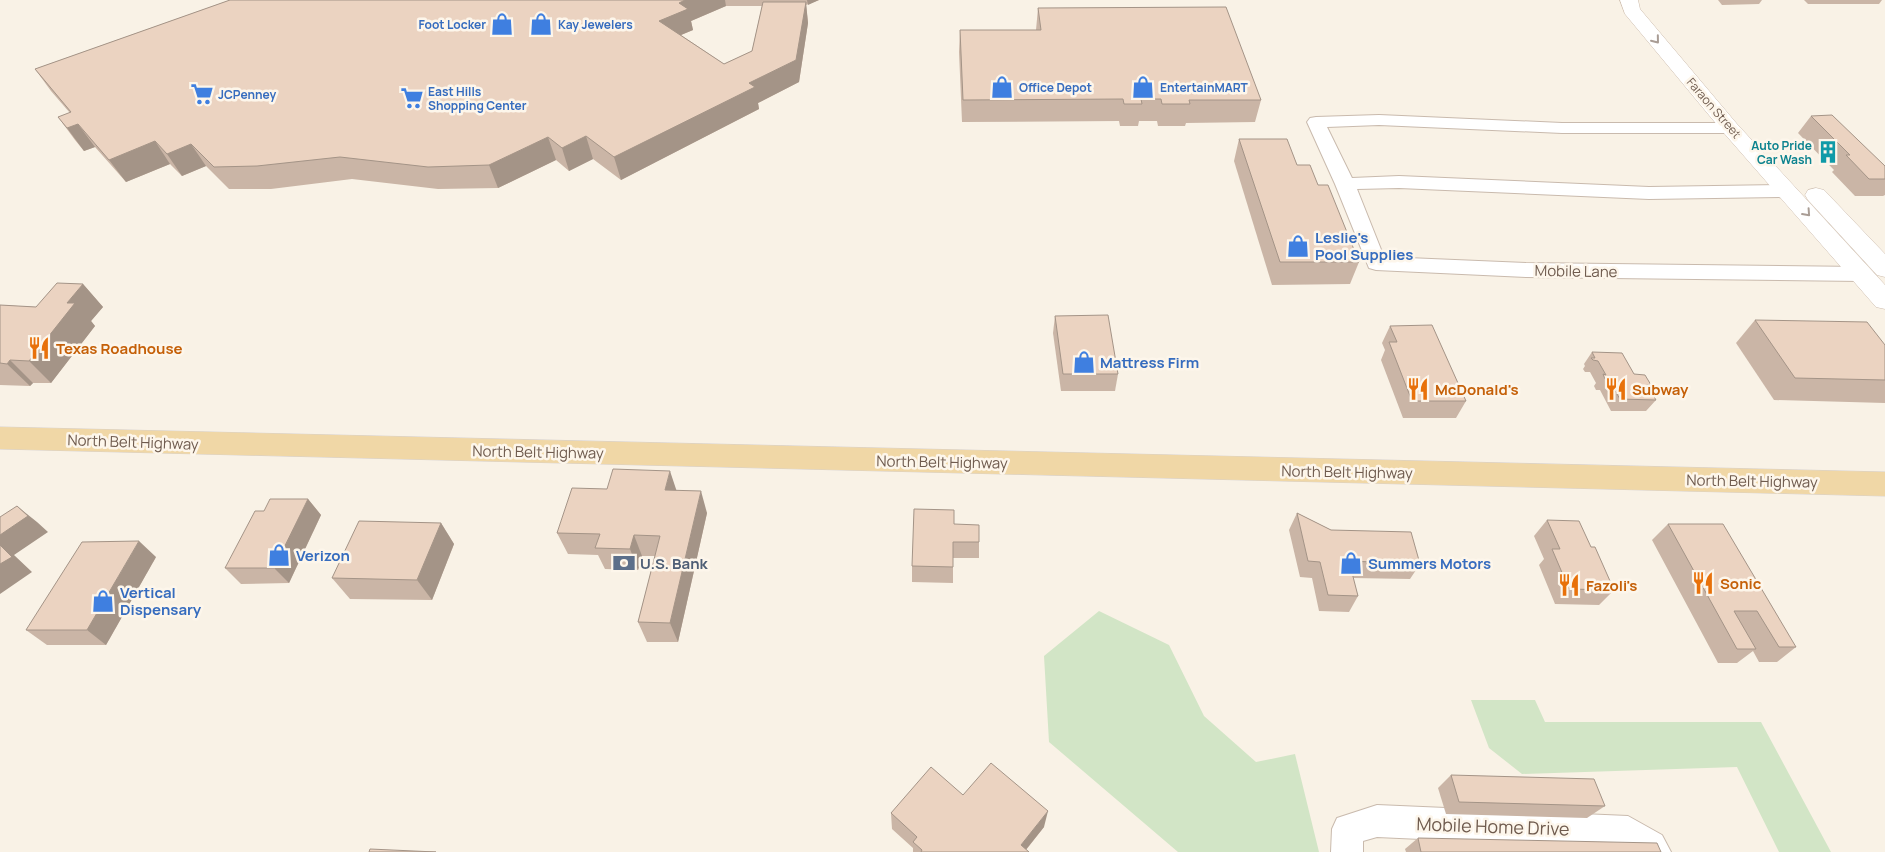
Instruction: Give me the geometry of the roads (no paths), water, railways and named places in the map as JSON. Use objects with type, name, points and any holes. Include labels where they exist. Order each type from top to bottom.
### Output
[{"type":"main road","name":"Faraon Street","points":[[1630,0],[1632,10],[1730,128],[1885,301]]},
{"type":"main road","name":"Faraon Street","points":[[1630,0],[1653,16],[1885,269]]},
{"type":"main road","name":"North Belt Highway","points":[[0,438],[1885,484]]},
{"type":"street","name":"Mobile Lane","points":[[1730,128],[1562,128],[1379,120],[1316,122],[1345,184],[1376,263],[1526,270],[1862,274]]},
{"type":"street","points":[[1345,184],[1399,182],[1649,193],[1787,191]]},
{"type":"street","name":"Mobile Home Drive","points":[[1347,852],[1348,829],[1377,821],[1628,832],[1651,846],[1654,852]]},
{"type":"place","name":"Foot Locker","points":[[502,24]]},
{"type":"place","name":"Kay Jewelers","points":[[541,24]]},
{"type":"place","name":"Office Depot","points":[[1002,87]]},
{"type":"place","name":"EntertainMART","points":[[1143,87]]},
{"type":"place","name":"JCPenney","points":[[202,94]]},
{"type":"place","name":"East Hills Shopping Center","points":[[412,98]]},
{"type":"place","name":"Auto Pride Car Wash","points":[[1828,152]]},
{"type":"place","name":"Leslie's Pool Supplies","points":[[1298,246]]},
{"type":"place","name":"Texas Roadhouse","points":[[39,348]]},
{"type":"place","name":"Mattress Firm","points":[[1084,362]]},
{"type":"place","name":"McDonald's","points":[[1418,389]]},
{"type":"place","name":"Subway","points":[[1616,389]]},
{"type":"place","name":"Verizon","points":[[279,555]]},
{"type":"place","name":"U.S. Bank","points":[[624,563]]},
{"type":"place","name":"Summers Motors","points":[[1351,563]]},
{"type":"place","name":"Sonic","points":[[1703,583]]},
{"type":"place","name":"Fazoli's","points":[[1569,585]]},
{"type":"place","name":"Vertical Dispensary","points":[[103,601]]}]
